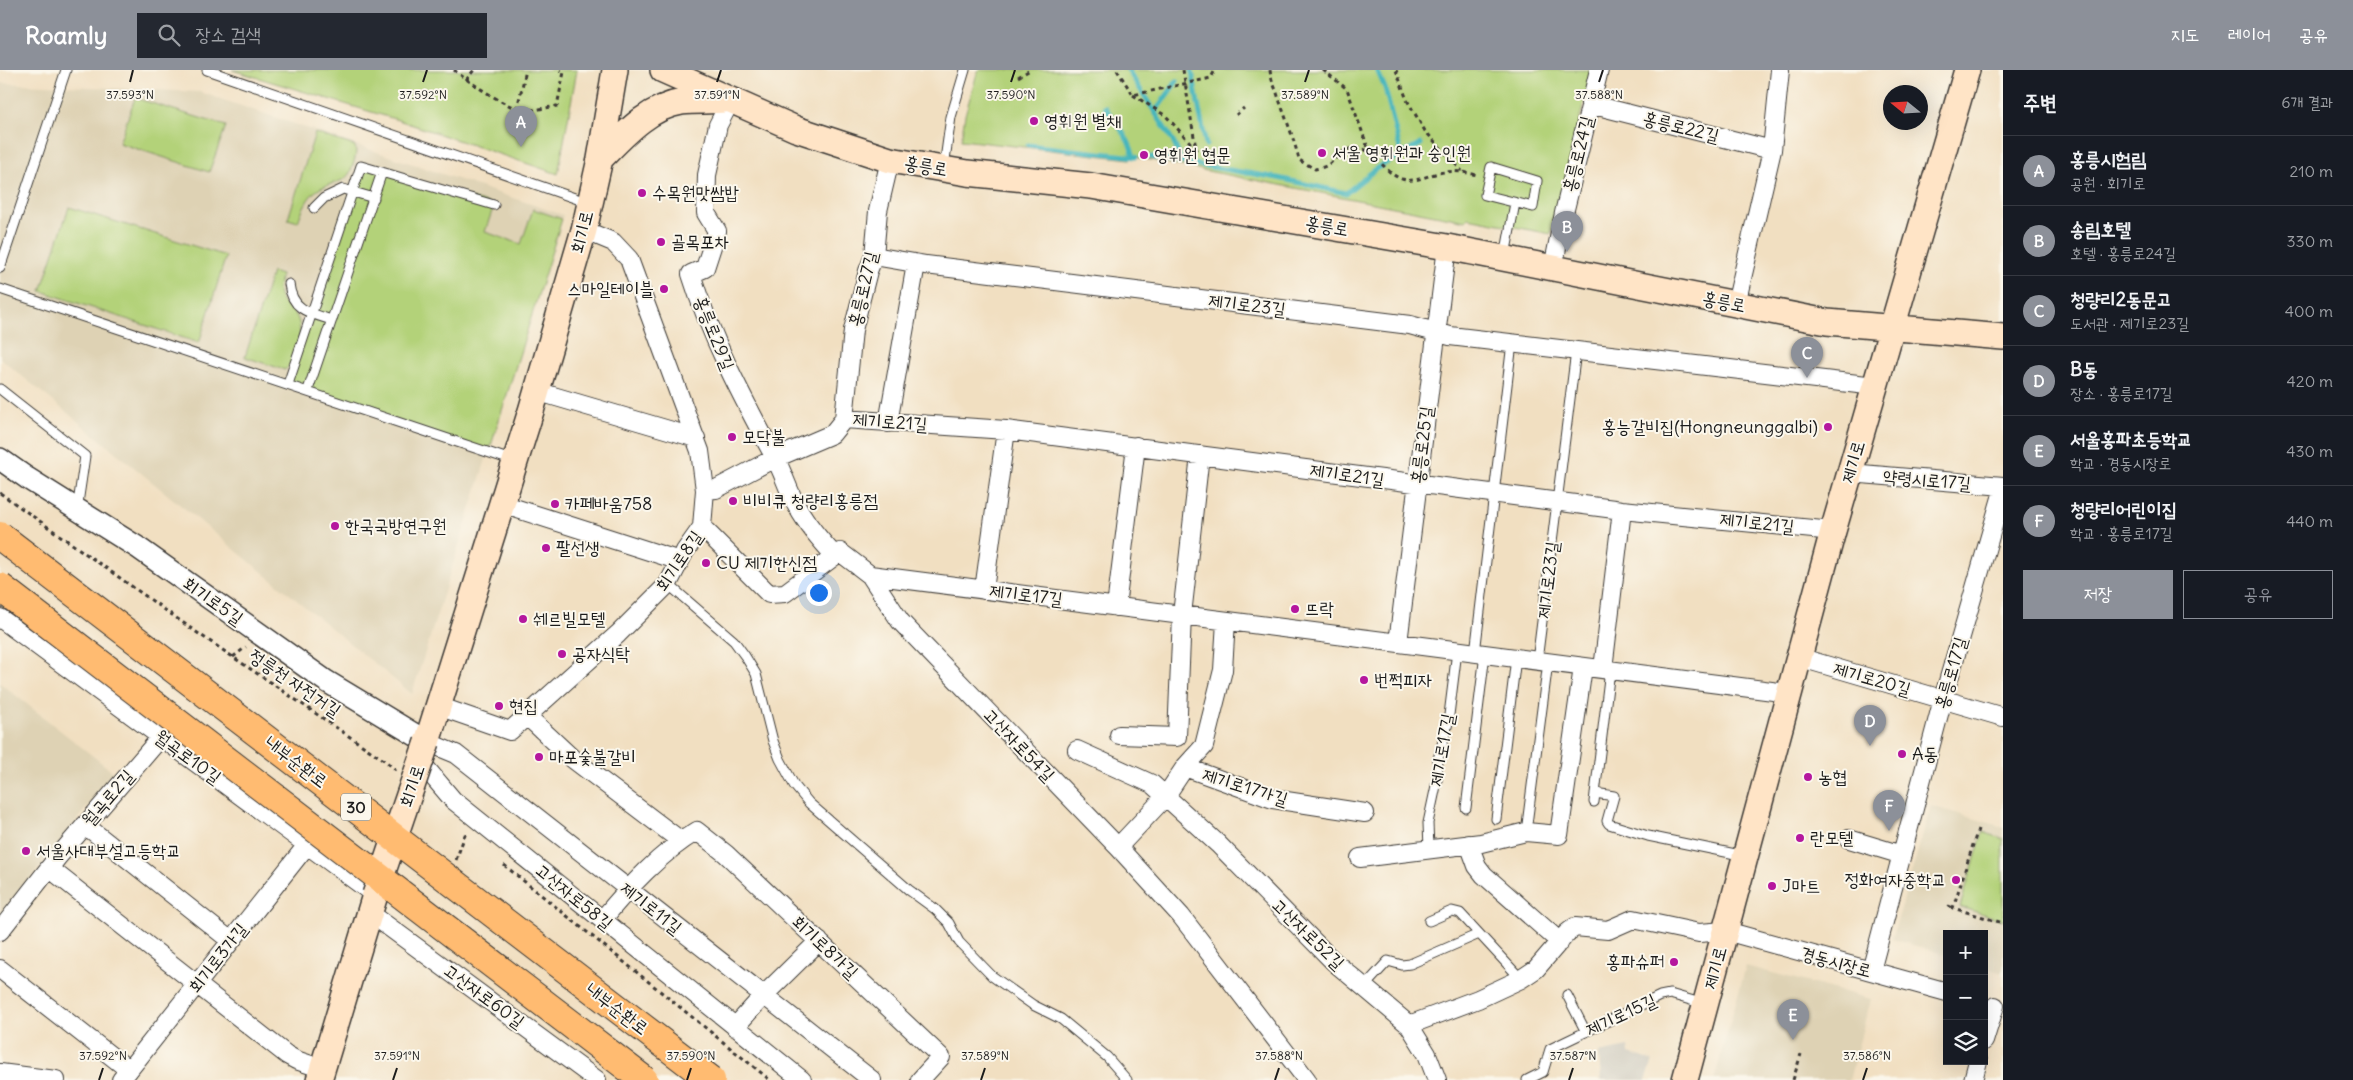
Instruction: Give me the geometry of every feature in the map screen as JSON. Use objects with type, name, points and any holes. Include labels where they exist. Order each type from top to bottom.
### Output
[{"type":"highway","name":"내부순환로","points":[[0,536],[710,1080]]},
{"type":"highway","name":"30","points":[[0,587],[644,1080]]},
{"type":"main road","name":"회기로","points":[[321,1075],[416,759],[438,706],[502,504],[584,230],[600,159],[615,70]]},
{"type":"main road","name":"홍릉로","points":[[663,70],[796,129],[890,160],[944,170],[1091,186],[1447,247],[1827,322],[2003,337]]},
{"type":"main road","points":[[700,70],[731,100]]},
{"type":"main road","name":"제기로","points":[[1684,1080],[1706,1005],[1788,693],[1833,531],[1967,70]]},
{"type":"main road","points":[[600,159],[627,133],[658,109],[682,102],[731,100]]},
{"type":"street","name":"홍릉로24길","points":[[1553,268],[1564,213],[1599,70]]},
{"type":"street","points":[[1736,304],[1772,150],[1780,70]]},
{"type":"street","name":"홍릉로29길","points":[[731,100],[718,125],[707,175],[706,213],[716,231],[705,268],[691,274],[702,308],[733,378],[776,458],[797,507],[816,536],[835,556]]},
{"type":"street","name":"홍릉로22길","points":[[1590,104],[1772,150]]},
{"type":"street","name":"홍릉로27길","points":[[844,419],[853,330],[868,271],[874,256],[878,211],[890,160]]},
{"type":"street","name":"회기로8길","points":[[438,706],[510,731],[618,634],[668,584],[702,527],[705,490],[700,451],[629,259],[613,242],[584,230]]},
{"type":"street","name":"홍릉로25길","points":[[1398,643],[1447,247]]},
{"type":"street","name":"제기로23길","points":[[874,256],[916,264],[1410,325],[1450,336],[1875,386]]},
{"type":"street","points":[[888,423],[916,264]]},
{"type":"street","points":[[536,391],[696,438]]},
{"type":"street","name":"제기로21길","points":[[705,490],[716,489],[776,458],[832,434],[844,419],[1006,430],[1622,510],[1833,531]]},
{"type":"street","points":[[984,590],[1006,430]]},
{"type":"street","points":[[1116,607],[1136,446]]},
{"type":"street","points":[[1119,735],[1177,736],[1182,615],[1200,454]]},
{"type":"street","name":"회기로5길","points":[[0,459],[137,547],[326,681],[416,759]]},
{"type":"street","name":"약령시로17길","points":[[1850,473],[2003,486]]},
{"type":"street","name":"홍릉로17길","points":[[1871,971],[1943,700],[2003,491]]},
{"type":"street","points":[[502,504],[680,561]]},
{"type":"street","points":[[1606,670],[1622,510]]},
{"type":"street","points":[[702,527],[769,594],[785,592],[835,556]]},
{"type":"street","name":"고산자로54길","points":[[835,556],[840,552],[870,575],[900,621],[1118,847],[1181,916],[1307,1080]]},
{"type":"street","name":"제기로17길","points":[[870,575],[1788,693]]},
{"type":"street","name":"월곡로10길","points":[[0,618],[308,845],[372,904]]},
{"type":"street","name":"제기로17가길","points":[[1165,797],[1185,768],[1204,746],[1223,670],[1226,621]]},
{"type":"street","name":"제기로20길","points":[[1798,657],[1943,700],[2002,714]]},
{"type":"street","points":[[1360,858],[1469,844],[1526,832],[1560,836],[1582,667]]},
{"type":"street","points":[[526,716],[572,759],[680,841]]},
{"type":"street","name":"월곡로2길","points":[[0,931],[49,868],[161,737]]},
{"type":"street","name":"고산자로52길","points":[[1077,750],[1152,784],[1218,844],[1333,962],[1409,1025],[1427,1054],[1436,1080]]},
{"type":"street","name":"제기로11길","points":[[416,759],[456,754],[872,1080]]},
{"type":"street","name":"고산자로58길","points":[[416,759],[453,800],[802,1080]]},
{"type":"street","name":"제기로17가길","points":[[1185,768],[1273,799],[1365,813]]},
{"type":"street","points":[[1118,847],[1165,797]]},
{"type":"street","points":[[85,825],[231,941]]},
{"type":"street","name":"회기로8가길","points":[[602,920],[628,889],[680,841],[697,831],[726,854],[941,1058],[920,1080]]},
{"type":"street","points":[[1849,839],[1902,855]]},
{"type":"street","points":[[1469,844],[1484,875],[1560,942]]},
{"type":"street","name":"회기로3가길","points":[[0,969],[125,1075],[308,845]]},
{"type":"street","name":"회기로","points":[[49,868],[291,1058],[321,1075]]},
{"type":"street","name":"고산자로60길","points":[[372,904],[597,1080]]},
{"type":"street","points":[[1409,1025],[1520,979],[1536,968],[1567,933],[1575,928],[1608,930],[1633,918],[1699,933],[1726,931]]},
{"type":"street","name":"경동시장로","points":[[1726,931],[1943,991]]},
{"type":"street","points":[[735,1027],[763,996],[819,941]]},
{"type":"street","points":[[1988,1027],[1994,1006]]},
{"type":"street","points":[[1973,1080],[1977,1065]]},
{"type":"street","points":[[0,1073],[56,1080]]},
{"type":"lane","points":[[0,268],[66,70]]},
{"type":"lane","points":[[207,70],[590,203]]},
{"type":"lane","points":[[944,170],[950,117],[965,70]]},
{"type":"lane","points":[[288,384],[361,166],[494,205]]},
{"type":"lane","points":[[1491,167],[1537,181],[1533,207],[1515,202],[1485,195],[1491,167]]},
{"type":"lane","points":[[308,390],[382,172]]},
{"type":"lane","points":[[314,208],[324,198],[343,189],[374,198]]},
{"type":"lane","points":[[1505,259],[1515,202]]},
{"type":"lane","points":[[289,284],[291,296],[301,309],[332,320]]},
{"type":"lane","points":[[0,289],[308,390],[515,461]]},
{"type":"lane","points":[[1480,653],[1494,494],[1512,343]]},
{"type":"lane","name":"제기로23길","points":[[1543,662],[1557,502],[1576,351]]},
{"type":"lane","points":[[0,389],[85,456],[77,510]]},
{"type":"lane","points":[[668,584],[734,641],[746,656],[756,674],[773,741],[780,759],[794,785],[809,803],[909,890],[935,909],[949,923],[959,942],[992,976],[1026,1000],[1060,1019],[1102,1052],[1127,1080]]},
{"type":"lane","name":"제기로17길","points":[[1429,849],[1428,822],[1437,781],[1438,759],[1448,723],[1457,650]]},
{"type":"lane","name":"제기로17길","points":[[1466,808],[1480,653]]},
{"type":"lane","points":[[1496,819],[1516,658]]},
{"type":"lane","points":[[1526,832],[1543,662]]},
{"type":"lane","points":[[1606,670],[1595,797],[1614,796],[1607,821],[1609,824],[1648,836],[1745,856]]},
{"type":"lane","points":[[1429,921],[1456,911],[1520,979]]},
{"type":"lane","points":[[1364,988],[1388,961],[1402,965],[1410,964],[1479,934]]},
{"type":"lane","name":"제기로15길","points":[[1527,1080],[1543,1072],[1550,1049],[1666,994],[1706,1005]]},
{"type":"lane","points":[[1567,995],[1586,1032]]},
{"type":"path","points":[[450,70],[455,71],[466,80],[517,109],[534,110],[557,106],[564,72],[560,70]]},
{"type":"path","points":[[466,80],[474,70]]},
{"type":"path","points":[[517,109],[526,70]]},
{"type":"path","points":[[1018,77],[1030,70]]},
{"type":"path","points":[[1117,70],[1133,94],[1166,116],[1196,149],[1183,70]]},
{"type":"path","points":[[1133,94],[1210,78],[1215,70]]},
{"type":"path","points":[[1270,70],[1271,83],[1278,95],[1299,160],[1315,169],[1329,165],[1341,153],[1355,148],[1370,151]]},
{"type":"path","points":[[1323,70],[1347,88],[1370,151],[1392,175],[1403,180],[1417,181],[1440,172],[1463,172],[1425,131],[1407,100],[1396,70]]},
{"type":"path","points":[[1236,115],[1244,108]]},
{"type":"path","name":"정릉천 자전거길","points":[[0,493],[199,634],[384,760],[416,759]]},
{"type":"path","points":[[1953,908],[1978,830]]},
{"type":"path","points":[[1948,906],[2003,923]]},
{"type":"path","points":[[1793,1080],[1800,1054]]},
{"type":"shaded area","name":"한국국방연구원","points":[[0,83],[200,92],[563,215],[412,694],[0,358]]},
{"type":"shaded area","name":"서울사대부설고등학교","points":[[0,683],[117,775],[113,783],[106,783],[0,918]]},
{"type":"shaded area","name":"정화여자중학교","points":[[1931,806],[2003,827],[2003,973],[1988,968],[1988,930],[1943,930],[1943,954],[1892,939]]},
{"type":"shaded area","points":[[1746,966],[1871,999],[1849,1080],[1714,1080]]},
{"type":"shaded area","points":[[1628,1047],[1629,1053],[1653,1061],[1646,1080],[1601,1080],[1599,1053]]},
{"type":"green space","points":[[232,70],[577,70],[558,174],[398,120]]},
{"type":"green space","name":"서울 영휘원과 숭인원","points":[[978,70],[1592,70],[1551,234],[1468,218],[1466,221],[1135,157],[1130,159],[961,140],[965,115]]},
{"type":"green space","points":[[135,98],[226,126],[209,172],[119,143]]},
{"type":"green space","points":[[315,133],[355,146],[356,156],[350,171],[344,179],[319,189],[312,195],[298,222],[288,219]]},
{"type":"green space","points":[[361,166],[494,205],[485,232],[521,244],[533,209],[562,219],[489,452],[288,384]]},
{"type":"green space","points":[[69,207],[226,256],[199,343],[41,291]]},
{"type":"green space","points":[[272,272],[281,275],[278,289],[279,295],[283,303],[296,315],[300,328],[296,352],[285,370],[245,357]]},
{"type":"green space","points":[[1983,832],[2003,839],[2003,920],[1960,907]]},
{"type":"pier","points":[[0,541],[419,857],[426,839],[738,1080],[626,1080],[399,905],[411,878],[153,681],[0,569]]},
{"type":"waterway","points":[[1128,70],[1173,141],[1182,162]]},
{"type":"waterway","points":[[1377,70],[1385,88],[1401,153]]},
{"type":"waterway","points":[[1192,72],[1206,145]]},
{"type":"waterway","points":[[1155,112],[1177,81]]},
{"type":"waterway","points":[[1105,107],[1126,137],[1134,157]]},
{"type":"waterway","points":[[1151,157],[1278,178],[1346,193],[1377,168],[1421,144]]},
{"type":"waterway","points":[[1028,145],[1136,157]]},
{"type":"place","name":"영휘원 별채","points":[[1034,121]]},
{"type":"place","name":"홍릉시험림","points":[[521,147]]},
{"type":"place","name":"서울 영휘원과 숭인원","points":[[1322,153]]},
{"type":"place","name":"영휘원 협문","points":[[1144,155]]},
{"type":"place","name":"수목원맛쌈밥","points":[[642,193]]},
{"type":"place","name":"골목포차","points":[[661,242]]},
{"type":"place","name":"송림호텔","points":[[1567,252]]},
{"type":"place","name":"스마일테이블","points":[[664,289]]},
{"type":"place","name":"청량리2동문고","points":[[1807,378]]},
{"type":"place","name":"홍능갈비집(Hongneunggalbi)","points":[[1828,427]]},
{"type":"place","name":"모닥불","points":[[732,437]]},
{"type":"place","name":"비비큐 청량리홍릉점","points":[[733,501]]},
{"type":"place","name":"카페바움758","points":[[555,504]]},
{"type":"place","name":"한국국방연구원","points":[[335,526]]},
{"type":"place","name":"팔선생","points":[[546,548]]},
{"type":"place","name":"CU 제기한신점","points":[[706,563]]},
{"type":"place","name":"뜨락","points":[[1295,609]]},
{"type":"place","name":"쉐르빌모텔","points":[[523,619]]},
{"type":"place","name":"공자식탁","points":[[562,654]]},
{"type":"place","name":"번쩍피자","points":[[1364,680]]},
{"type":"place","name":"현집","points":[[499,706]]},
{"type":"place","name":"B동","points":[[1870,746]]},
{"type":"place","name":"A동","points":[[1902,754]]},
{"type":"place","name":"마포숯불갈비","points":[[539,757]]},
{"type":"place","name":"농협","points":[[1808,777]]},
{"type":"place","name":"청량리어린이집","points":[[1889,831]]},
{"type":"place","name":"란모텔","points":[[1800,838]]},
{"type":"place","name":"서울사대부설고등학교","points":[[26,851]]},
{"type":"place","name":"정화여자중학교","points":[[1956,880]]},
{"type":"place","name":"J마트","points":[[1772,886]]},
{"type":"place","name":"홍파슈퍼","points":[[1674,962]]},
{"type":"place","name":"서울홍파초등학교","points":[[1793,1040]]}]
